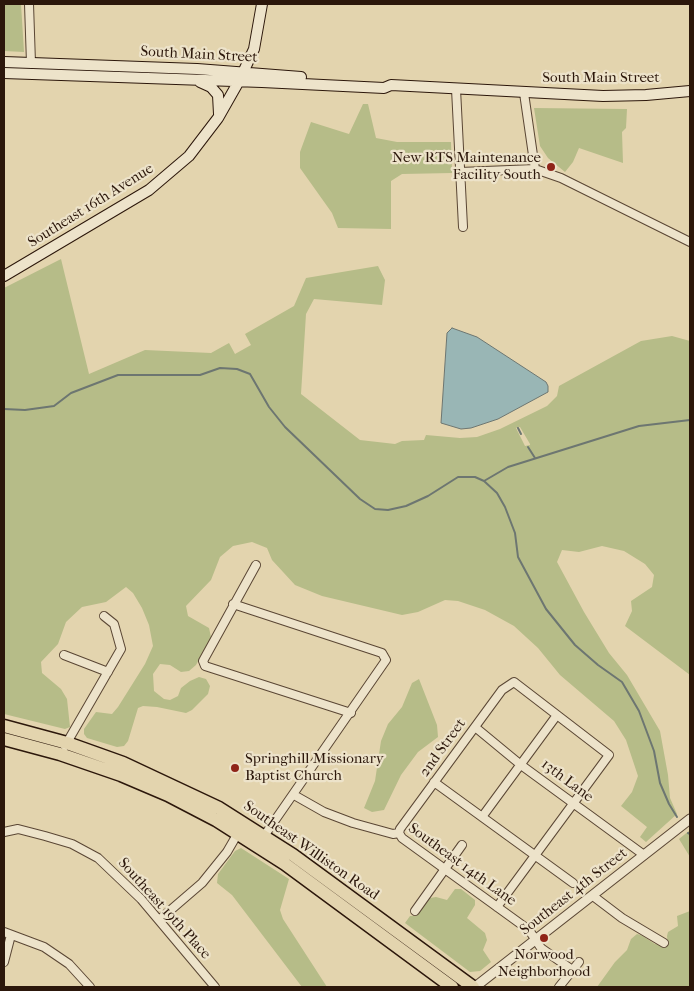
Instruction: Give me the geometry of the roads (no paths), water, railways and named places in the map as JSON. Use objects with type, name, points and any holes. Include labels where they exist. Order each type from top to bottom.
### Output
[{"type":"highway","name":"Southeast Williston Road","points":[[4,726],[197,796],[366,916],[474,987]]},
{"type":"highway","name":"Southeast Williston Road","points":[[4,739],[64,748]]},
{"type":"highway","name":"Southeast Williston Road","points":[[144,778],[238,833],[261,841]]},
{"type":"highway","name":"Southeast Williston Road","points":[[366,916],[452,987]]},
{"type":"main road","name":"Southeast 16th Avenue","points":[[4,276],[149,190],[189,156],[218,118],[254,49],[262,4]]},
{"type":"main road","name":"South Main Street","points":[[4,62],[105,65],[384,88],[391,85],[626,96],[690,91]]},
{"type":"main road","points":[[30,74],[31,63]]},
{"type":"main road","points":[[102,78],[105,65]]},
{"type":"main road","name":"South Main Street","points":[[4,73],[194,80],[241,76]]},
{"type":"main road","points":[[194,80],[211,86],[218,95],[220,105],[218,118]]},
{"type":"street","points":[[29,4],[31,63]]},
{"type":"street","points":[[456,89],[463,227]]},
{"type":"street","points":[[524,92],[535,169]]},
{"type":"street","points":[[460,172],[535,169],[561,178],[690,242]]},
{"type":"street","points":[[256,565],[203,661],[205,666],[351,713]]},
{"type":"street","points":[[233,604],[382,653],[386,658],[385,663],[351,713],[261,841]]},
{"type":"street","points":[[64,748],[121,649],[114,624],[104,616]]},
{"type":"street","points":[[64,655],[108,672]]},
{"type":"street","name":"2nd Street","points":[[399,834],[400,828],[502,690],[514,682],[557,715]]},
{"type":"street","points":[[482,817],[557,715],[610,754],[497,907]]},
{"type":"street","name":"13th Lane","points":[[475,727],[521,765],[644,855]]},
{"type":"street","points":[[434,782],[572,883]]},
{"type":"street","name":"Southeast 14th Lane","points":[[294,795],[324,812],[345,820],[393,834],[399,834],[445,870],[529,930],[541,948],[571,970]]},
{"type":"street","name":"Southeast 4th Street","points":[[474,987],[690,819]]},
{"type":"street","name":"Southeast 19th Place","points":[[4,832],[18,829],[45,836],[72,844],[98,858],[119,875],[215,987]]},
{"type":"street","points":[[159,920],[202,883],[227,852],[238,833]]},
{"type":"street","points":[[414,911],[462,845]]},
{"type":"street","points":[[593,896],[622,918],[664,943]]},
{"type":"street","points":[[4,962],[7,933],[44,947],[69,964],[90,987]]},
{"type":"street","points":[[558,987],[579,962]]},
{"type":"water","points":[[452,328],[477,337],[546,382],[548,392],[498,419],[471,428],[461,429],[441,423],[447,333]]},
{"type":"waterway","points":[[4,409],[25,410],[54,406],[71,393],[118,375],[200,375],[220,368],[237,369],[250,374],[269,407],[285,427],[360,499],[375,509],[388,510],[406,506],[428,496],[458,477],[475,477],[484,481],[497,493],[505,507],[515,533],[518,557],[546,609],[575,645],[622,682],[639,711],[654,751],[660,783],[677,817]]},
{"type":"waterway","points":[[484,481],[508,467],[639,426],[690,420]]},
{"type":"waterway","points":[[518,428],[521,434]]},
{"type":"waterway","points":[[528,447],[535,458]]},
{"type":"place","name":"New RTS Maintenance Facility South","points":[[551,167]]},
{"type":"place","name":"Springhill Missionary Baptist Church","points":[[235,768]]},
{"type":"place","name":"Norwood Neighborhood","points":[[544,938]]}]
